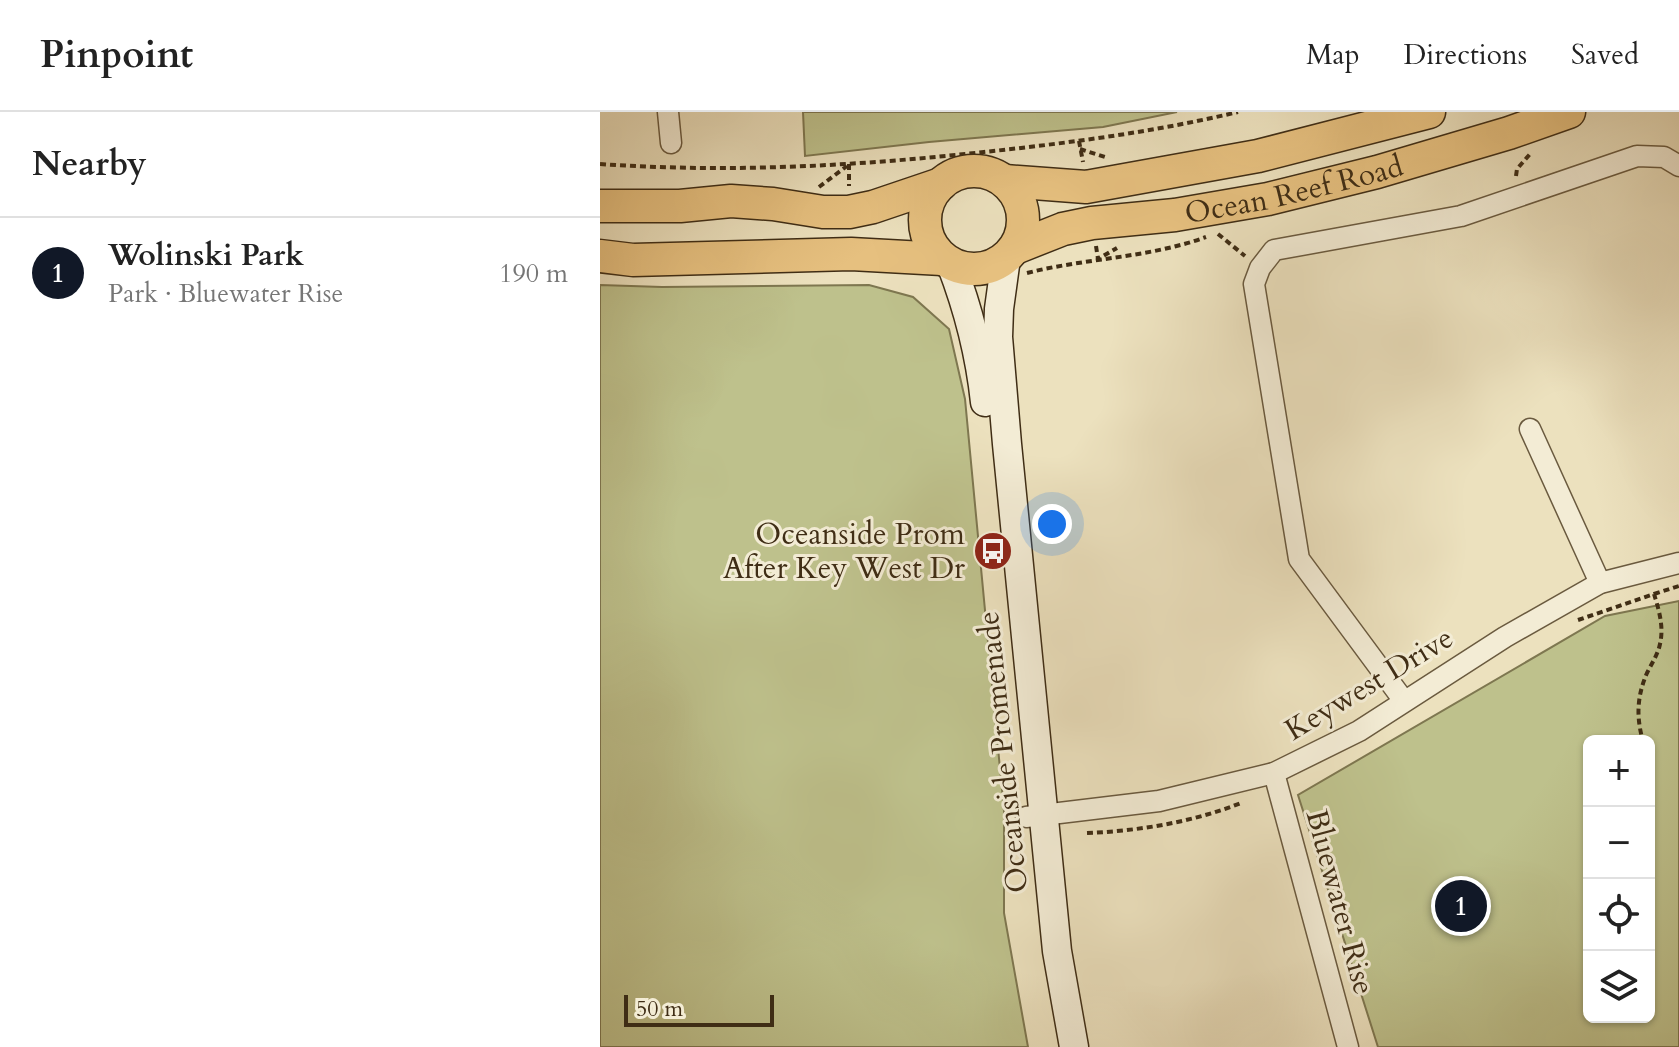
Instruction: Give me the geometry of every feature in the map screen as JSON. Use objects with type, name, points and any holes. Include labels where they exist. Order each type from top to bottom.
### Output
[{"type":"main road","name":"Ocean Reef Road","points":[[1005,181],[1086,187],[1258,156],[1429,112]]},
{"type":"main road","name":"Ocean Reef Road","points":[[1015,260],[1063,229],[1268,199],[1364,175],[1509,133],[1569,112]]},
{"type":"main road","points":[[600,256],[633,260],[851,254],[946,262],[977,270],[1015,260],[1023,227],[1023,211],[1018,197],[1005,181],[991,174],[970,171],[949,178],[930,199],[925,217],[927,236],[946,262]]},
{"type":"main road","points":[[600,206],[680,206],[731,201],[823,212],[849,212],[941,184]]},
{"type":"main road","name":"Oceanside Promenade","points":[[1015,260],[999,309],[998,337],[1035,816],[1039,940],[1048,1008],[1057,1047]]},
{"type":"main road","name":"Oceanside Promenade","points":[[946,262],[982,370],[1035,816],[1074,1047]]},
{"type":"street","points":[[668,112],[671,143]]},
{"type":"street","points":[[1404,701],[1299,559],[1254,284],[1260,268],[1274,250],[1461,216],[1637,156],[1664,157],[1679,166]]},
{"type":"street","points":[[1530,429],[1600,583]]},
{"type":"street","name":"Keywest Drive","points":[[1035,816],[1159,801],[1276,780],[1359,731],[1505,637],[1600,583],[1679,563]]},
{"type":"street","name":"Bluewater Rise","points":[[1276,780],[1348,1047]]},
{"type":"path","points":[[600,164],[716,170],[891,162],[1054,145],[1181,125],[1238,112]]},
{"type":"path","points":[[1015,260],[1061,265],[1181,247],[1217,233],[1260,268]]},
{"type":"path","points":[[1566,625],[1679,586]]},
{"type":"path","points":[[1642,735],[1638,702],[1661,641],[1661,619],[1654,594]]},
{"type":"path","points":[[1087,833],[1141,829],[1223,810],[1276,780]]},
{"type":"green space","points":[[803,112],[1177,112],[1103,127],[805,156]]},
{"type":"green space","points":[[600,285],[869,285],[913,297],[949,329],[965,399],[1004,811],[1004,913],[1028,1047],[600,1047]]},
{"type":"green space","points":[[1679,601],[1679,1047],[1378,1047],[1298,795],[1605,616]]},
{"type":"place","name":"Oceanside Prom After Key West Dr","points":[[993,551]]},
{"type":"place","name":"Wolinski Park","points":[[1461,906]]}]
